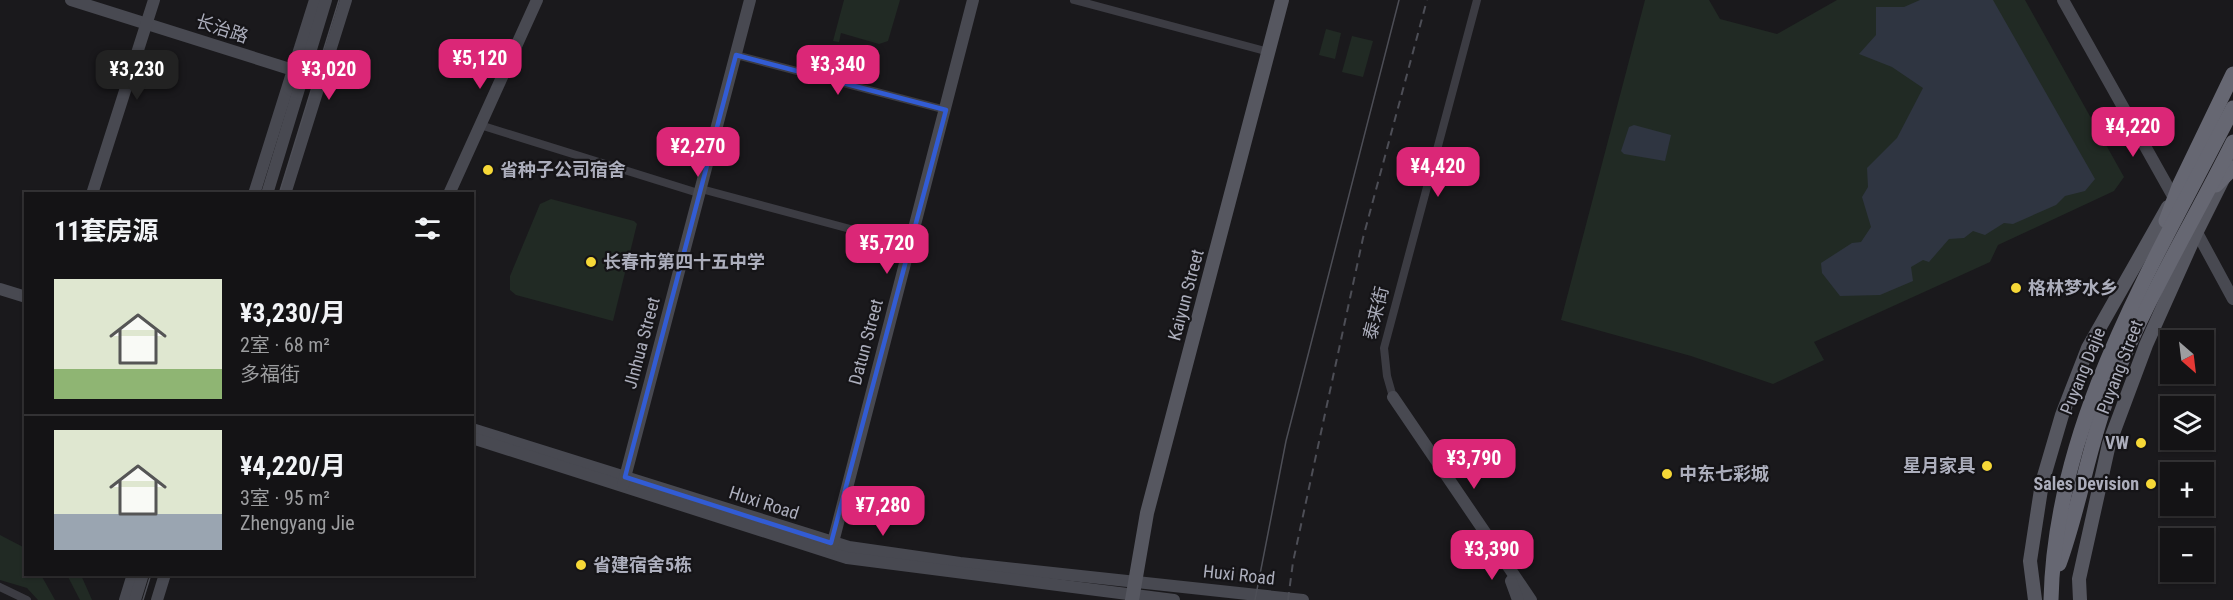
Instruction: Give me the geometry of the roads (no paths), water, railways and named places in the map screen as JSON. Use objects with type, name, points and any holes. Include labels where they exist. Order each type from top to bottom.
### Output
[{"type":"highway","points":[[2159,253],[2165,224],[2180,184],[2233,74]]},
{"type":"highway","name":"Puyang Dajie","points":[[2051,600],[2058,527],[2077,441],[2109,355],[2233,108]]},
{"type":"highway","name":"Puyang Dajie","points":[[2062,600],[2059,565],[2072,528],[2084,473],[2110,389],[2143,318],[2233,141]]},
{"type":"highway","points":[[2207,194],[2233,168]]},
{"type":"main road","name":"Kaiyun Street","points":[[1133,593],[1147,513],[1282,0]]},
{"type":"main road","name":"Puyang Street","points":[[2035,600],[2030,561],[2042,483],[2062,415],[2088,348],[2233,87]]},
{"type":"main road","name":"Puyang Street","points":[[2080,600],[2079,579],[2109,444],[2146,345],[2197,231],[2233,159]]},
{"type":"street","name":"长治路","points":[[71,0],[293,70]]},
{"type":"street","points":[[93,192],[154,0]]},
{"type":"street","points":[[255,192],[315,0]]},
{"type":"street","points":[[268,192],[326,0]]},
{"type":"street","points":[[286,192],[346,0]]},
{"type":"street","points":[[449,192],[537,0]]},
{"type":"street","name":"JInhua Street","points":[[624,482],[750,0]]},
{"type":"street","name":"Datun Street","points":[[831,548],[974,0]]},
{"type":"street","points":[[1074,0],[1101,3],[1269,52]]},
{"type":"street","name":"泰来街","points":[[1477,0],[1384,348],[1387,376],[1393,398],[1531,600]]},
{"type":"street","points":[[2063,0],[2173,198],[2197,231],[2233,299]]},
{"type":"street","points":[[736,56],[946,111]]},
{"type":"street","points":[[480,125],[695,192],[705,190],[910,245]]},
{"type":"street","points":[[0,280],[24,287]]},
{"type":"street","points":[[0,288],[24,296]]},
{"type":"street","name":"Huxi Road","points":[[474,430],[624,482],[831,548],[847,558],[1174,600]]},
{"type":"street","name":"Huxi Road","points":[[474,439],[624,482]]},
{"type":"street","points":[[1501,555],[1505,573],[1518,600]]},
{"type":"street","points":[[125,600],[132,576]]},
{"type":"street","points":[[135,600],[142,576]]},
{"type":"street","points":[[157,600],[164,576]]},
{"type":"street","points":[[0,587],[27,600]]},
{"type":"street","name":"Huxi Road","points":[[1133,593],[1303,600]]},
{"type":"water","points":[[1920,0],[1993,0],[2095,179],[2085,191],[2065,196],[2056,205],[2013,224],[2004,223],[1985,235],[1973,231],[1964,238],[1949,239],[1929,262],[1923,260],[1911,267],[1913,281],[1880,295],[1840,296],[1822,273],[1821,263],[1852,243],[1861,242],[1871,227],[1862,197],[1868,187],[1867,168],[1897,138],[1923,88],[1892,67],[1859,54],[1876,35],[1876,7],[1904,7]]},
{"type":"water","points":[[1634,125],[1671,135],[1665,161],[1624,154],[1621,151],[1629,127]]},
{"type":"tram line","points":[[280,192],[339,0]]},
{"type":"tram line","points":[[1255,600],[1286,441],[1399,0]]},
{"type":"tram line","points":[[143,600],[150,576]]},
{"type":"railway","points":[[1288,600],[1293,562],[1363,238],[1427,0]]},
{"type":"place","name":"省种子公司宿舍","points":[[488,170]]},
{"type":"place","name":"长春市第四十五中学","points":[[591,262]]},
{"type":"place","name":"格林梦水乡","points":[[2016,288]]},
{"type":"place","name":"VW","points":[[2141,443]]},
{"type":"place","name":"星月家具","points":[[1987,466]]},
{"type":"place","name":"中东七彩城","points":[[1667,474]]},
{"type":"place","name":"Sales Devision","points":[[2151,484]]},
{"type":"place","name":"省建宿舍5栋","points":[[581,565]]}]
